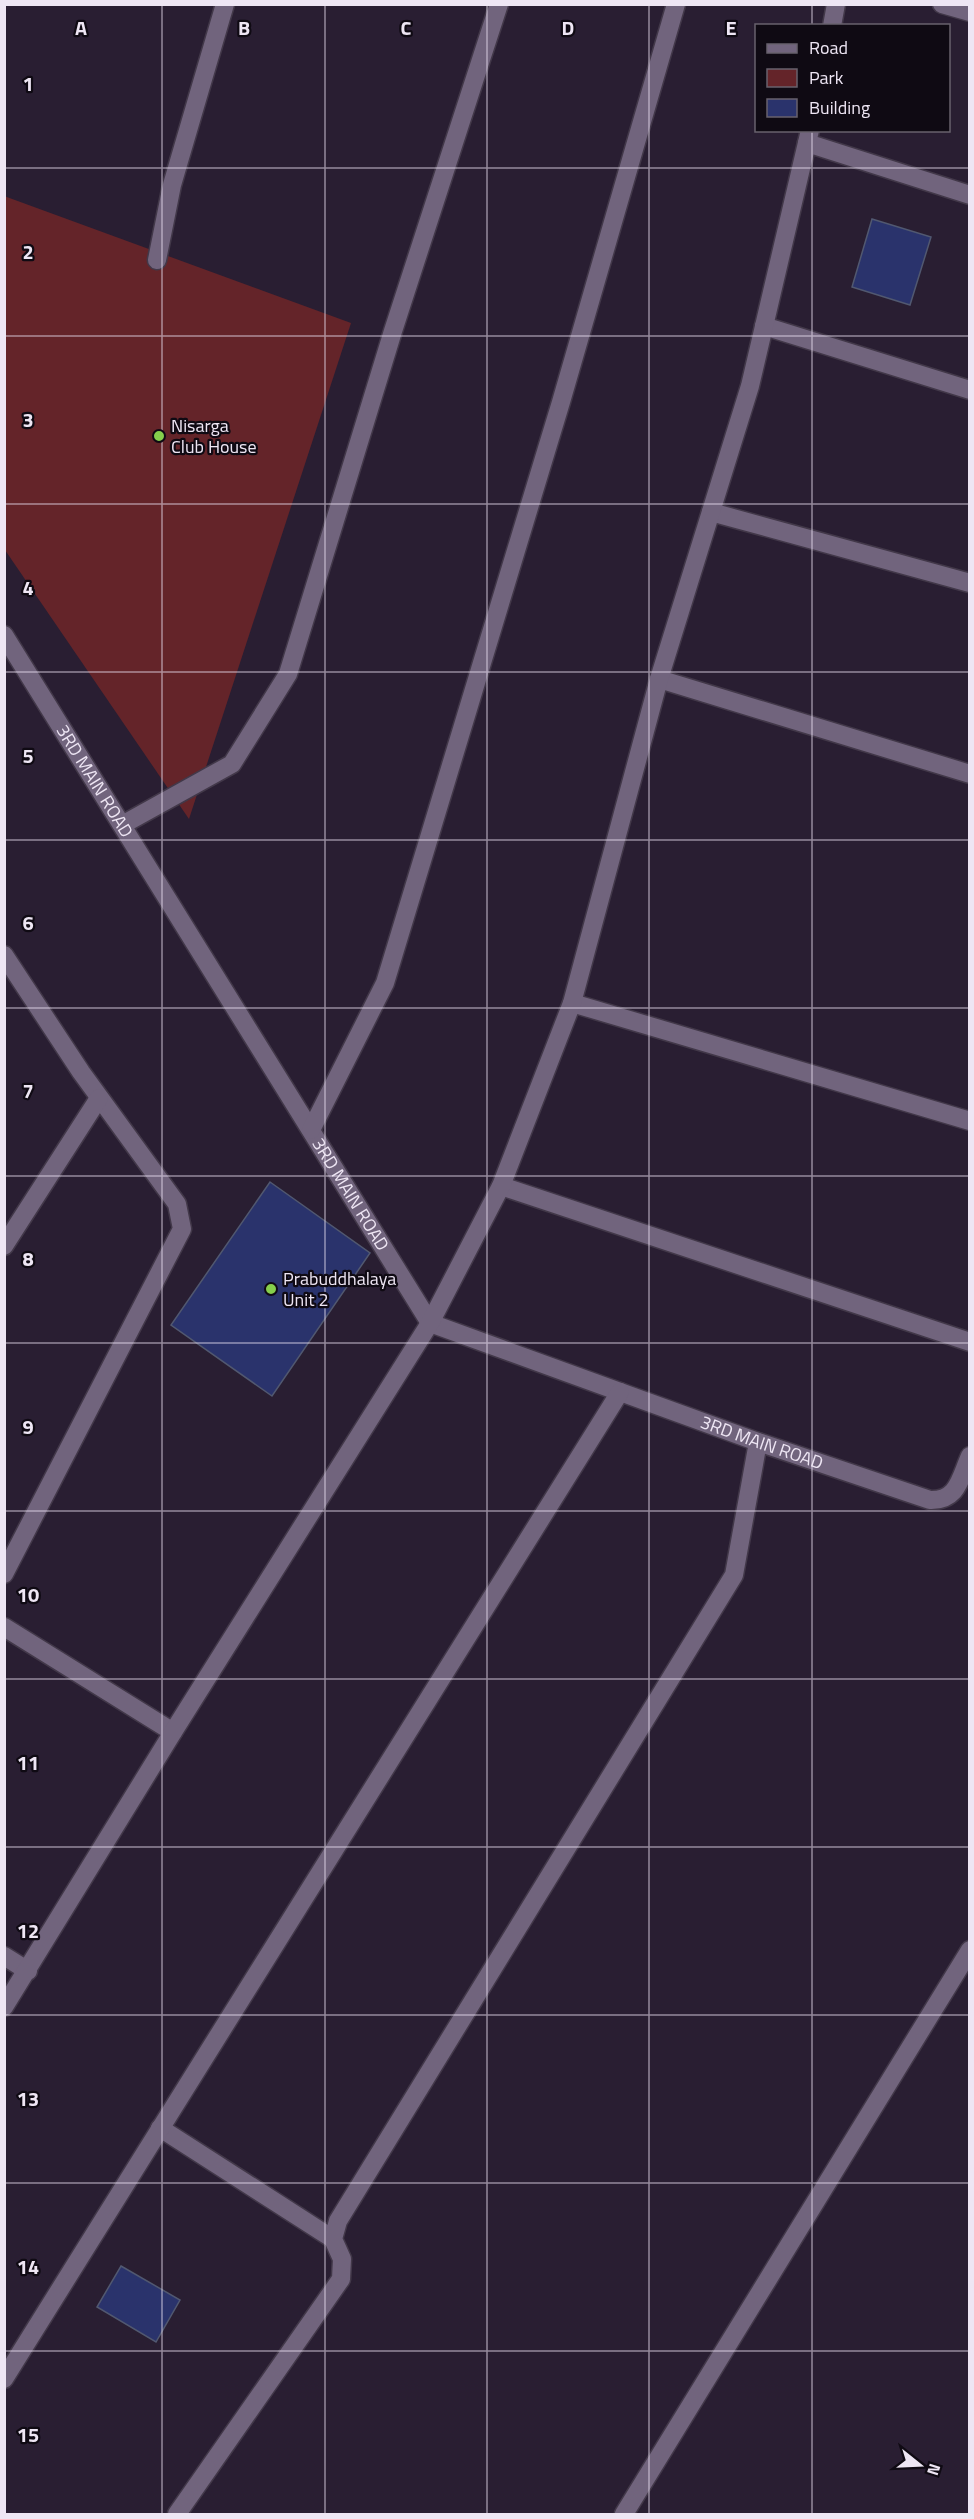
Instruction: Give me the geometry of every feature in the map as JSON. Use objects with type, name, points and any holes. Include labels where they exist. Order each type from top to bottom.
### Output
[{"type":"street","points":[[157,260],[172,185],[225,4]]},
{"type":"street","points":[[122,825],[232,764],[288,674],[393,331],[499,4]]},
{"type":"street","points":[[311,1130],[386,983],[561,402],[676,4]]},
{"type":"street","points":[[832,24],[836,4]]},
{"type":"street","points":[[942,4],[969,12]]},
{"type":"street","points":[[4,2007],[173,1732],[430,1323],[501,1186],[572,1003],[659,679],[750,386],[809,136],[969,195]]},
{"type":"street","points":[[764,326],[969,390]]},
{"type":"street","points":[[711,512],[969,583]]},
{"type":"street","name":"3RD MAIN ROAD","points":[[4,634],[430,1323],[758,1442],[930,1500],[944,1501],[953,1494],[969,1456]]},
{"type":"street","points":[[659,679],[969,774]]},
{"type":"street","points":[[4,956],[99,1098],[177,1204],[182,1229],[4,1574]]},
{"type":"street","points":[[572,1003],[969,1121]]},
{"type":"street","points":[[4,1246],[99,1098]]},
{"type":"street","points":[[501,1186],[969,1342]]},
{"type":"street","points":[[4,2379],[620,1392]]},
{"type":"street","points":[[333,2239],[338,2221],[734,1575],[758,1442]]},
{"type":"street","points":[[4,1627],[173,1732]]},
{"type":"street","points":[[624,2514],[969,1950]]},
{"type":"street","points":[[4,1956],[28,1971]]},
{"type":"street","points":[[160,2128],[333,2239],[342,2259],[341,2279],[177,2514]]},
{"type":"green space","name":"Nisarga Club House","points":[[4,196],[351,323],[189,819],[5,550]]},
{"type":"building","points":[[872,219],[931,237],[910,305],[852,287]]},
{"type":"building","name":"Prabuddhalaya Unit 2","points":[[270,1182],[370,1253],[272,1396],[171,1325]]},
{"type":"building","points":[[121,2266],[180,2300],[156,2342],[97,2307]]},
{"type":"place","name":"Nisarga Club House","points":[[159,436]]},
{"type":"place","name":"Prabuddhalaya Unit 2","points":[[271,1289]]}]
